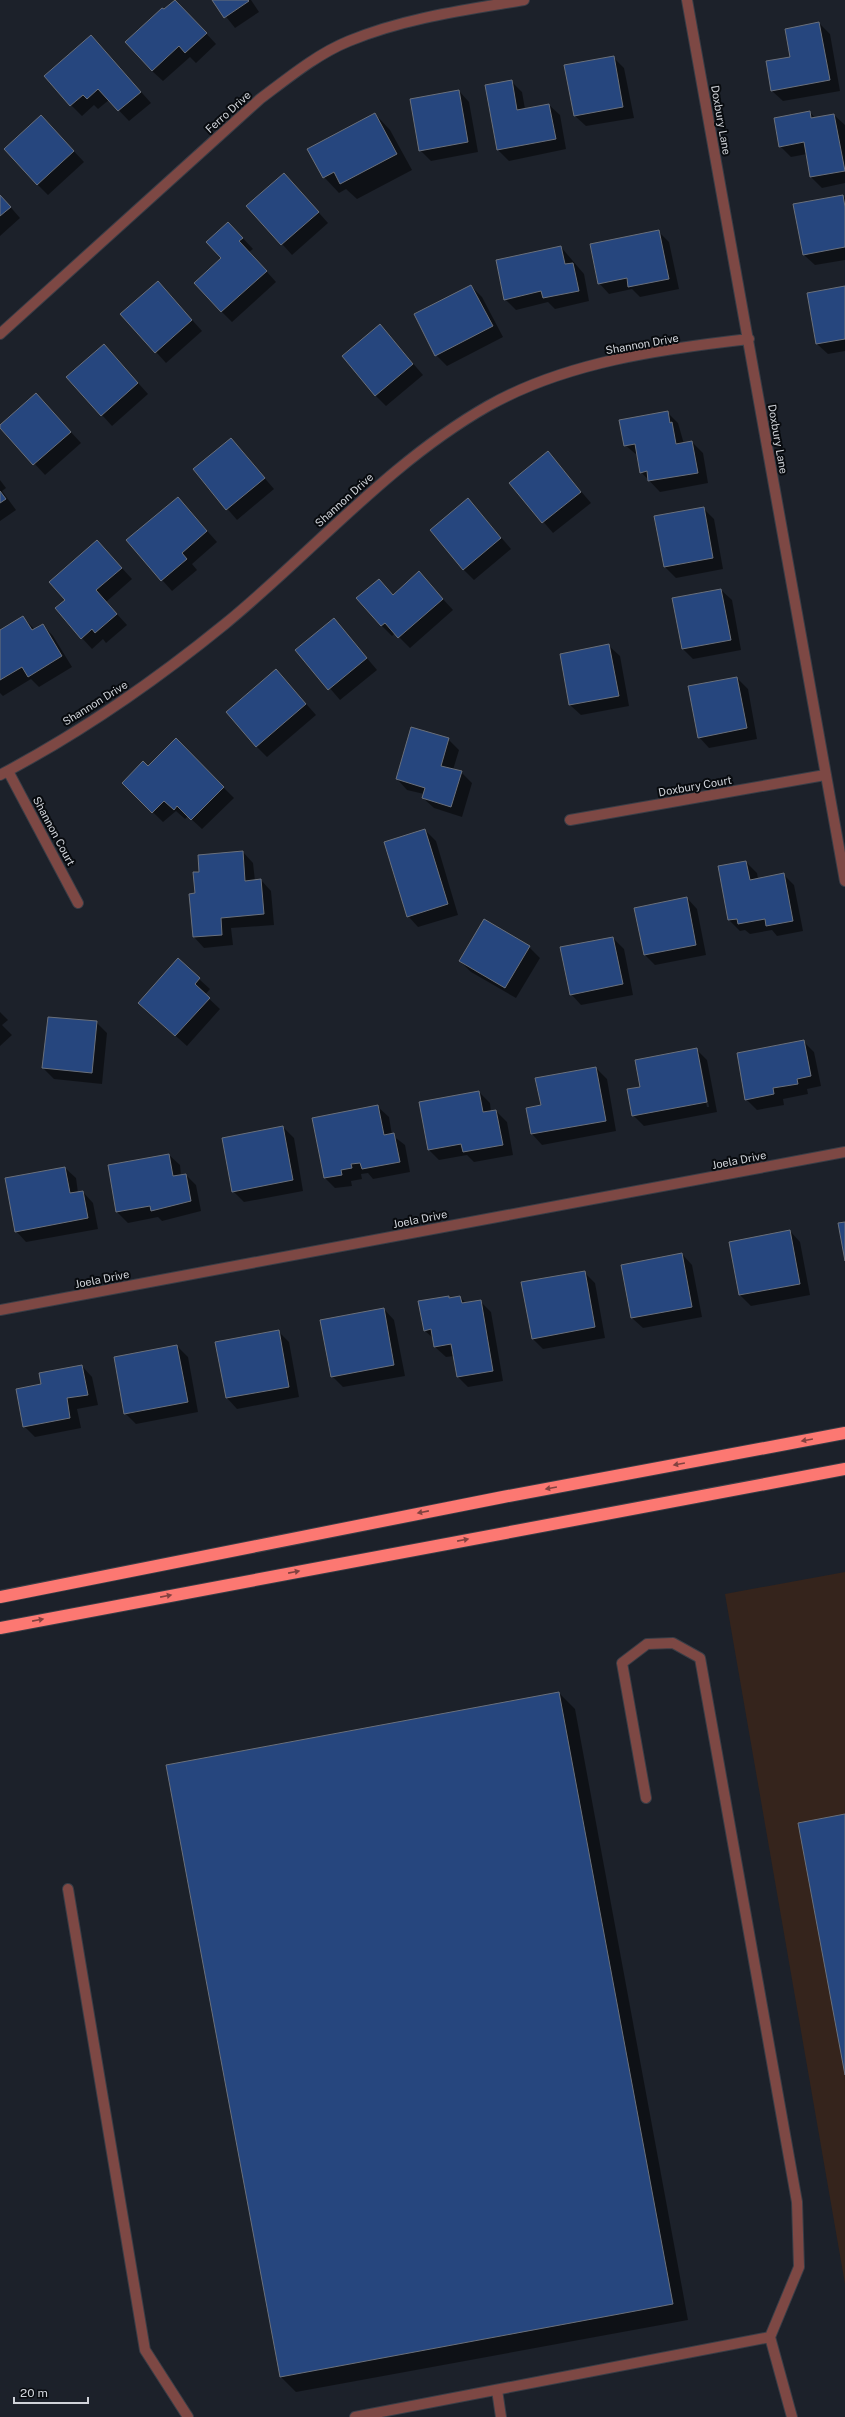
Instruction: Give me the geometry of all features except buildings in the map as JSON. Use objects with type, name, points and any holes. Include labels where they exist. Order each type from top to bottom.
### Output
[{"type":"highway","points":[[0,1596],[503,1496],[845,1433]]},
{"type":"highway","points":[[0,1628],[845,1469]]},
{"type":"street","name":"Ferro Drive","points":[[0,334],[260,99],[299,70],[348,42],[389,27],[524,0]]},
{"type":"street","name":"Doxbury Lane","points":[[688,0],[845,881]]},
{"type":"street","name":"Shannon Drive","points":[[4,773],[126,699],[167,668],[226,623],[390,475],[446,432],[489,405],[526,388],[600,364],[712,343],[749,339]]},
{"type":"street","name":"Shannon Court","points":[[4,773],[78,903]]},
{"type":"street","name":"Doxbury Court","points":[[570,820],[825,775]]},
{"type":"street","name":"Joela Drive","points":[[0,1310],[845,1152]]},
{"type":"street","points":[[646,1798],[622,1663],[647,1644],[673,1643],[700,1658],[797,2202],[799,2268],[770,2338],[792,2417]]},
{"type":"street","points":[[68,1889],[145,2350],[188,2417]]},
{"type":"street","points":[[355,2417],[770,2338]]},
{"type":"street","points":[[497,2390],[501,2417]]},
{"type":"shaded area","points":[[845,1572],[845,2284],[725,1594]]}]
